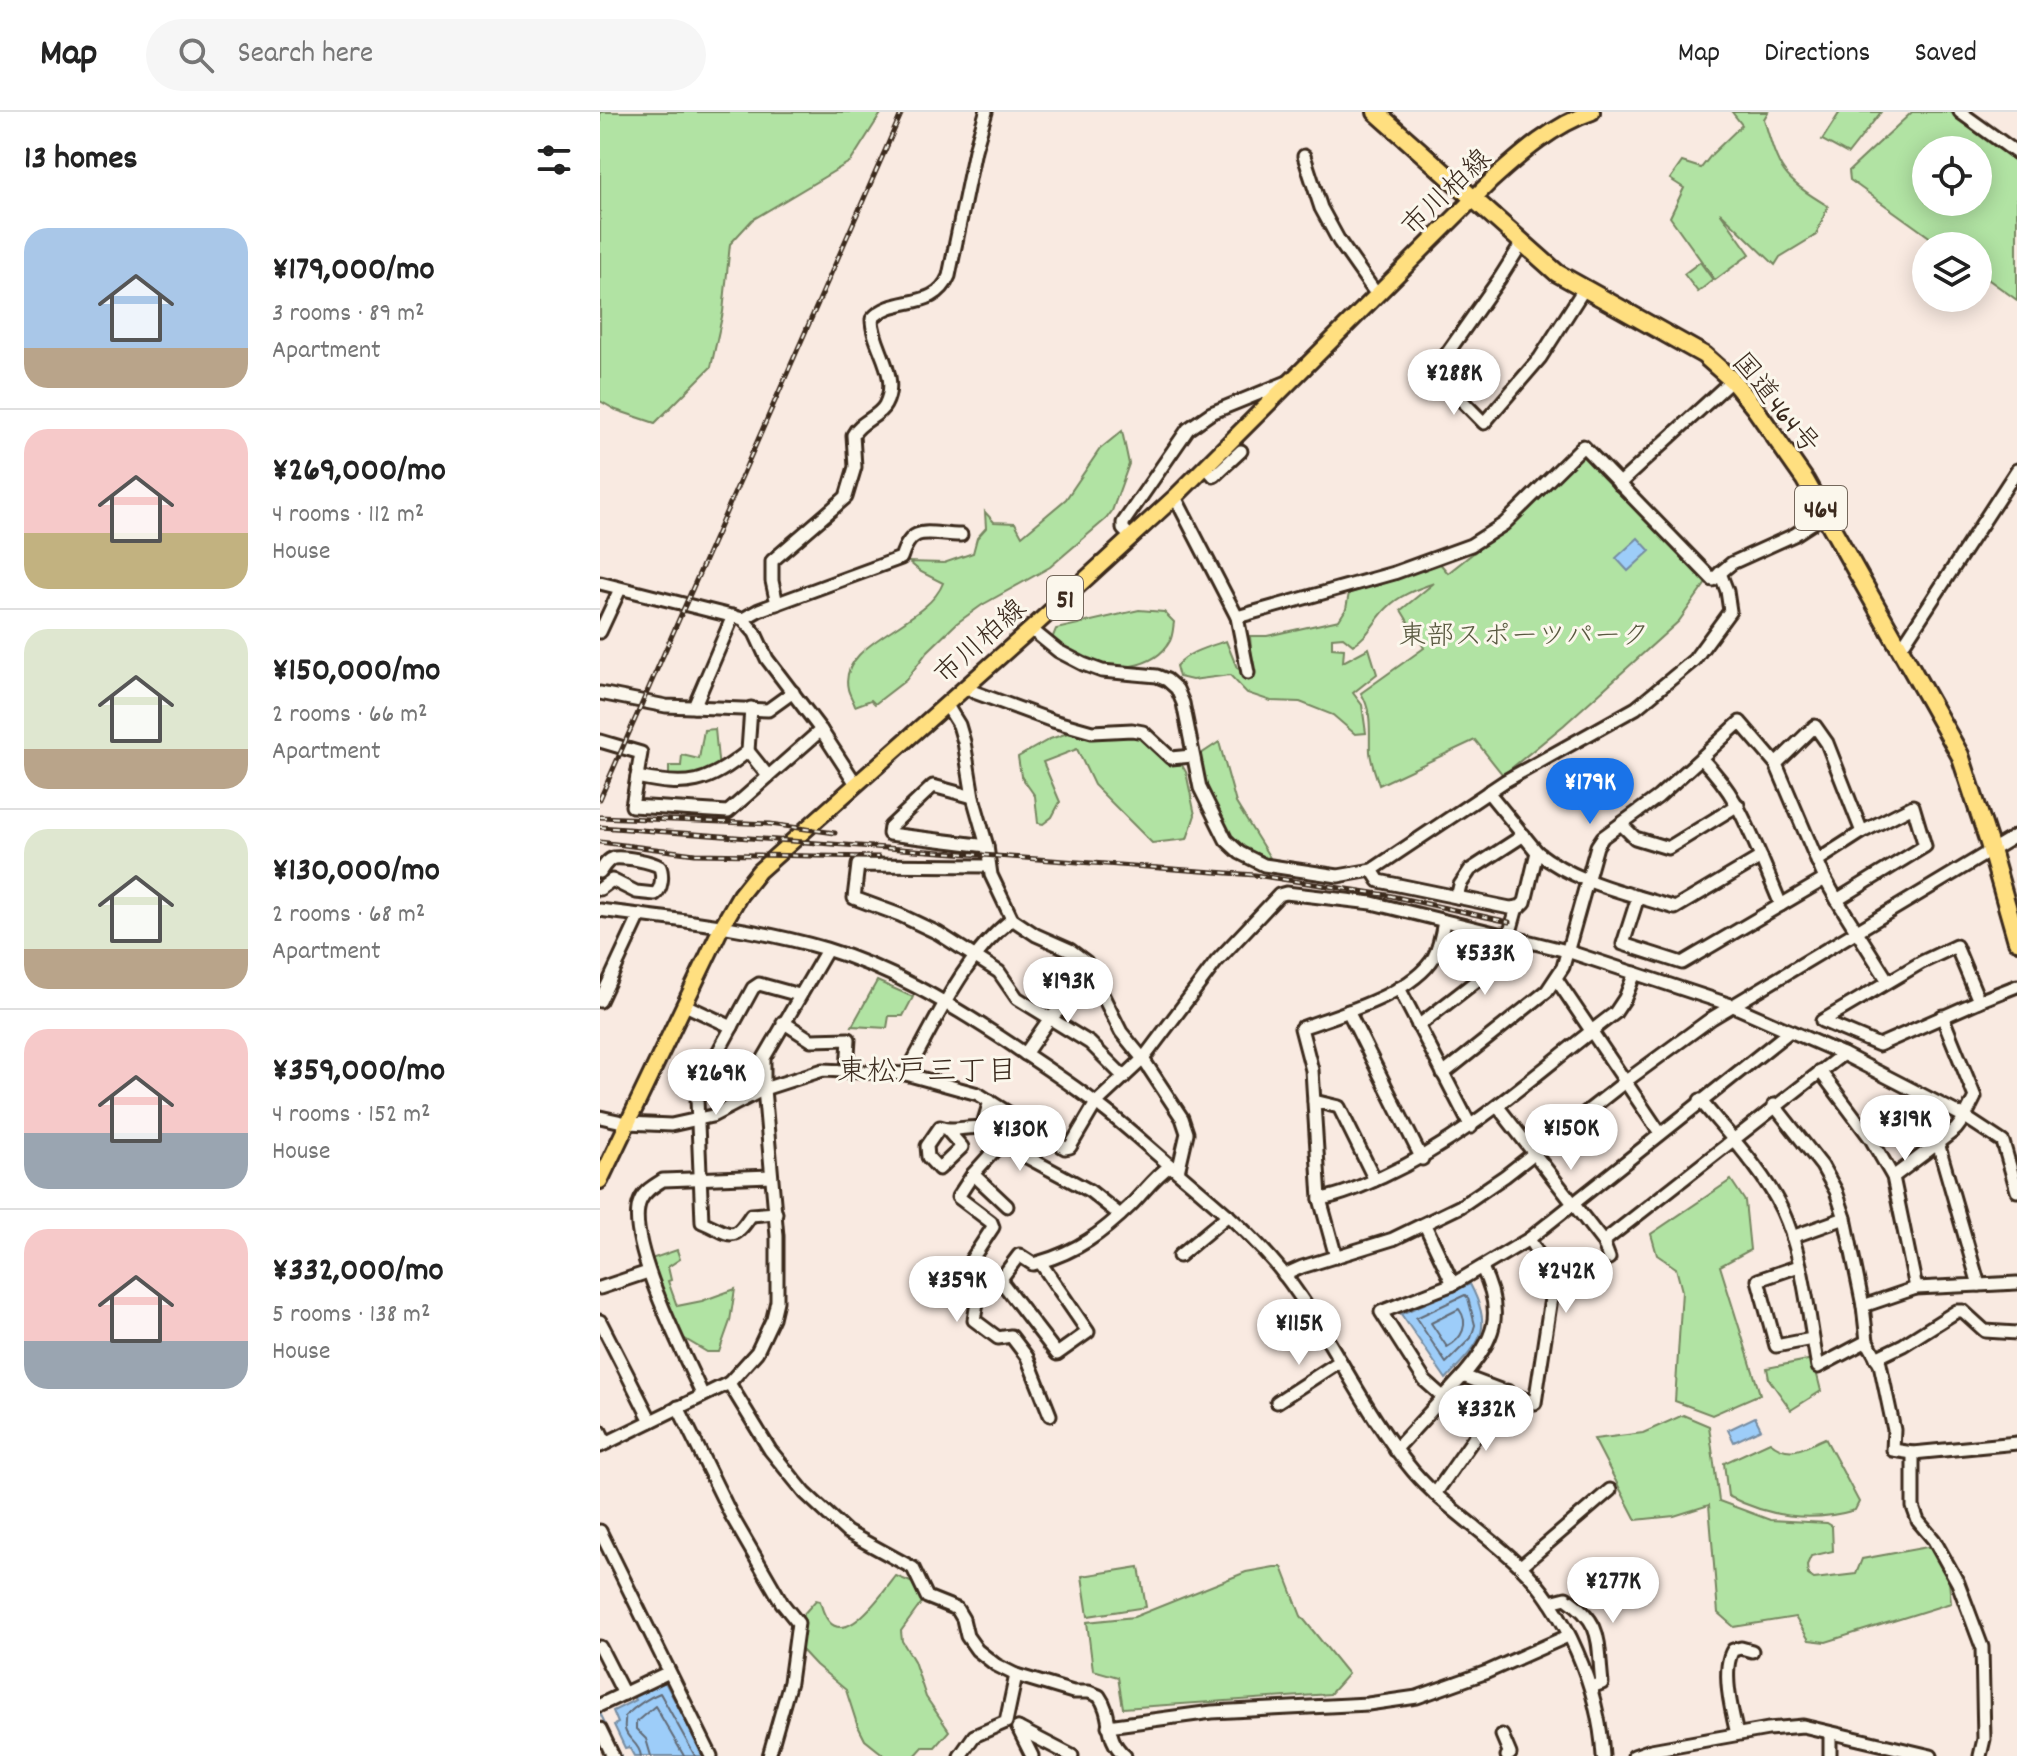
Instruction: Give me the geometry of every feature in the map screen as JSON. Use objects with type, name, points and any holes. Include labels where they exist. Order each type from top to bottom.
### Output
[{"type":"highway","name":"国道464号","points":[[1376,112],[1557,273],[1692,347],[1732,380],[1775,434],[1825,515],[1960,755],[2017,941]]},
{"type":"main road","name":"市川柏線","points":[[600,1181],[722,926],[759,871],[1132,538],[1473,198],[1535,143],[1562,125],[1592,112]]},
{"type":"street","points":[[777,604],[772,561],[846,497],[855,467],[853,435],[862,423],[882,410],[889,397],[889,377],[872,319],[875,314],[927,299],[945,286],[986,112]]},
{"type":"street","points":[[1960,112],[2017,153]]},
{"type":"street","points":[[1304,156],[1321,208],[1339,241],[1377,295]]},
{"type":"street","points":[[1522,243],[1434,372],[1484,423],[1540,358],[1584,289]]},
{"type":"street","points":[[1132,538],[1122,526],[1188,429],[1211,413],[1294,378]]},
{"type":"street","points":[[1619,484],[1732,380]]},
{"type":"street","points":[[1237,617],[1394,573],[1471,545],[1504,524],[1583,446],[1713,580],[1732,563],[1794,535],[1825,515]]},
{"type":"street","points":[[1206,467],[1214,476],[1241,451]]},
{"type":"street","points":[[1899,646],[1905,642],[2017,470]]},
{"type":"street","points":[[1175,497],[1237,617],[1248,673]]},
{"type":"street","points":[[1131,510],[1141,519]]},
{"type":"street","points":[[600,583],[738,617],[901,558],[905,544],[912,536],[961,535]]},
{"type":"street","points":[[1031,629],[1058,651],[1083,664],[1102,671],[1157,676],[1167,680],[1177,689],[1183,703],[1200,788],[1226,840],[1240,853],[1264,865],[1338,876],[1372,870],[1488,792],[1636,708],[1694,660],[1730,611],[1720,573]]},
{"type":"street","points":[[600,632],[620,589]]},
{"type":"street","points":[[738,617],[755,633],[767,659],[821,730],[856,784]]},
{"type":"street","points":[[694,707],[738,617]]},
{"type":"street","points":[[967,686],[974,692],[1092,732],[1143,732],[1171,758],[1192,756]]},
{"type":"street","points":[[600,693],[651,704],[768,710],[793,692]]},
{"type":"street","points":[[946,704],[959,725],[964,742],[989,866],[1012,919],[1036,935],[1079,955],[1086,962],[1121,1032],[1182,1118],[1187,1133],[1174,1169],[1153,1178],[1133,1203],[1081,1247],[1033,1264],[1019,1255],[1000,1280],[1057,1354],[1088,1332],[1040,1262]]},
{"type":"street","points":[[751,708],[748,751],[768,776]]},
{"type":"street","points":[[1443,1074],[1557,980],[1597,846],[1603,837],[1658,797],[1740,722],[1776,764],[1825,879],[1888,981]]},
{"type":"street","points":[[1776,764],[1815,726],[1827,743],[1862,832]]},
{"type":"street","points":[[600,741],[641,753],[634,807],[728,812],[821,730]]},
{"type":"street","points":[[637,777],[667,784],[695,782],[721,773],[748,751]]},
{"type":"street","points":[[1701,758],[1725,783],[1738,805],[1781,905]]},
{"type":"street","points":[[973,797],[933,786],[890,827],[889,834],[987,846]]},
{"type":"street","points":[[1488,792],[1537,852],[1557,868],[1675,908],[1761,857]]},
{"type":"street","points":[[1621,824],[1635,838],[1668,848],[1738,805]]},
{"type":"street","points":[[1817,861],[1862,832],[1913,806],[1925,846],[1837,900]]},
{"type":"street","points":[[1457,897],[1463,877],[1470,870],[1524,835]]},
{"type":"street","points":[[1284,1275],[1373,1247],[1425,1225],[1483,1192],[1626,1081],[1731,1005],[2017,835]]},
{"type":"street","points":[[1372,870],[1379,881],[1510,908],[1525,902],[1537,852]]},
{"type":"street","points":[[614,858],[653,863],[661,871],[660,888],[655,894],[636,892],[612,880],[603,868],[614,858]]},
{"type":"street","points":[[989,866],[858,865],[854,898],[938,933],[974,955],[999,972],[1017,998],[1090,1043],[1124,1077]]},
{"type":"street","points":[[1638,897],[1623,944],[1682,963],[1825,879]]},
{"type":"street","points":[[600,889],[612,880]]},
{"type":"street","points":[[600,1117],[627,1123],[671,1125],[712,1116],[764,1089],[823,1070],[906,1074],[978,1094],[1065,1148],[1070,1147],[1096,1103],[1143,1059],[1216,962],[1279,895],[1286,893],[1372,903],[1506,935],[1567,951],[1731,1005],[1843,1054],[1965,1117],[2003,1142],[2017,1191]]},
{"type":"street","points":[[1418,1026],[1489,971],[1496,961],[1517,907]]},
{"type":"street","points":[[600,910],[722,926],[827,950],[903,979],[947,1002],[1096,1103],[1228,1215],[1284,1275],[1395,1450],[1435,1494],[1521,1566],[1550,1602],[1591,1687],[1603,1756]]},
{"type":"street","points":[[600,1001],[640,915]]},
{"type":"street","points":[[906,1074],[974,955],[1012,919]]},
{"type":"street","points":[[1336,1257],[1320,1199],[1312,1070],[1301,1028],[1399,988],[1432,961],[1444,921]]},
{"type":"street","points":[[1979,1001],[1956,946],[1888,981],[1822,1021],[1879,1045],[2017,986]]},
{"type":"street","points":[[600,1431],[603,1444],[729,1383],[757,1352],[773,1318],[779,1279],[764,1058],[827,950]]},
{"type":"street","points":[[1320,1199],[1343,1195],[1422,1159],[1471,1127],[1615,1013],[1635,973]]},
{"type":"street","points":[[1025,1054],[1050,1018],[1095,980]]},
{"type":"street","points":[[1557,980],[1660,1133]]},
{"type":"street","points":[[776,1213],[751,1215],[739,1233],[733,1235],[702,1222],[697,1099],[699,1089],[753,988],[759,984],[799,995]]},
{"type":"street","points":[[1399,988],[1471,1127]]},
{"type":"street","points":[[685,1005],[732,1027]]},
{"type":"street","points":[[1348,1011],[1422,1159]]},
{"type":"street","points":[[1893,1177],[1956,1129],[1975,1097],[1942,1016]]},
{"type":"street","points":[[783,1022],[811,1040],[849,1039],[847,1071]]},
{"type":"street","points":[[1443,1397],[1425,1381],[1381,1312],[1453,1284],[1529,1239],[1790,1031]]},
{"type":"street","points":[[1603,1242],[1774,1105],[1843,1054]]},
{"type":"street","points":[[1820,1071],[1871,1139],[1893,1177],[1916,1288]]},
{"type":"street","points":[[1700,1100],[1768,1187],[1781,1209],[1799,1266],[1818,1367],[1867,1341]]},
{"type":"street","points":[[982,1128],[990,1101]]},
{"type":"street","points":[[1314,1101],[1339,1107],[1375,1180]]},
{"type":"street","points":[[1774,1105],[1822,1166],[1836,1191],[1845,1218],[1867,1341],[1876,1358],[1894,1430],[1893,1450],[1913,1453],[2017,1443]]},
{"type":"street","points":[[1498,1107],[1603,1242],[1609,1258]]},
{"type":"street","points":[[948,1131],[973,1126],[982,1128],[1001,1143],[1090,1191],[1120,1215]]},
{"type":"street","points":[[1001,1143],[973,1174],[958,1197],[991,1222],[993,1227],[970,1262],[977,1303],[974,1320],[998,1338],[1011,1336],[1027,1357],[1050,1415]]},
{"type":"street","points":[[1938,1143],[1979,1285]]},
{"type":"street","points":[[973,1174],[1011,1203],[991,1222]]},
{"type":"street","points":[[702,1394],[648,1272],[638,1214],[640,1201],[663,1180],[771,1176]]},
{"type":"street","points":[[1179,1256],[1228,1215]]},
{"type":"street","points":[[1792,1237],[1845,1218]]},
{"type":"street","points":[[1425,1225],[1453,1284]]},
{"type":"street","points":[[1463,1376],[1535,1403],[1552,1296],[1550,1274],[1529,1239]]},
{"type":"street","points":[[1799,1266],[1758,1280],[1776,1346],[1812,1339]]},
{"type":"street","points":[[1395,1450],[1484,1352],[1491,1334],[1496,1301],[1482,1268]]},
{"type":"street","points":[[600,1288],[648,1272]]},
{"type":"street","points":[[1863,1306],[1916,1288],[2017,1283]]},
{"type":"street","points":[[1876,1358],[1957,1311],[1963,1311],[1985,1331],[2017,1333]]},
{"type":"street","points":[[600,1321],[651,1421]]},
{"type":"street","points":[[1277,1402],[1340,1361]]},
{"type":"street","points":[[729,1383],[770,1450],[805,1493],[847,1532],[913,1568],[927,1597],[957,1609],[967,1636],[986,1659],[1016,1675],[1073,1692],[1094,1693],[1103,1702],[1115,1746],[1125,1756]]},
{"type":"street","points":[[1435,1494],[1507,1391]]},
{"type":"street","points":[[678,1407],[731,1515],[782,1603],[798,1623],[790,1682],[769,1756]]},
{"type":"street","points":[[1913,1453],[1913,1507],[1918,1521],[1934,1540],[1958,1583],[1982,1647],[1984,1739],[1980,1756]]},
{"type":"street","points":[[1521,1566],[1610,1490]]},
{"type":"street","points":[[600,1531],[711,1756]]},
{"type":"street","points":[[1550,1602],[1566,1598],[1581,1608],[1596,1627],[1602,1683],[1591,1687]]},
{"type":"street","points":[[1108,1726],[1212,1712],[1368,1704],[1417,1697],[1487,1672],[1568,1636]]},
{"type":"street","points":[[600,1647],[624,1694]]},
{"type":"street","points":[[1737,1734],[1730,1705],[1728,1662],[1733,1650],[1741,1648],[1752,1651]]},
{"type":"street","points":[[600,1705],[669,1672]]},
{"type":"street","points":[[1006,1722],[1016,1675]]},
{"type":"street","points":[[1006,1722],[1072,1756]]},
{"type":"street","points":[[960,1756],[974,1736],[1006,1722]]},
{"type":"street","points":[[1634,1756],[1737,1734],[1803,1726],[1926,1755]]},
{"type":"street","points":[[1018,1728],[1032,1756]]},
{"type":"street","points":[[600,1729],[613,1756]]},
{"type":"street","points":[[1830,1733],[1830,1756]]},
{"type":"street","points":[[1502,1735],[1510,1754],[1507,1756]]},
{"type":"green space","points":[[600,112],[882,112],[851,161],[752,220],[730,244],[723,312],[711,367],[655,423],[616,410],[600,401]]},
{"type":"green space","points":[[1732,112],[1768,112],[1764,119],[1778,162],[1800,188],[1828,206],[1816,235],[1780,257],[1775,265],[1720,212],[1750,254],[1715,280],[1670,217],[1684,188],[1670,179],[1682,162],[1701,168],[1742,125]]},
{"type":"green space","points":[[1840,112],[1881,112],[1848,154],[1822,140]]},
{"type":"green space","points":[[1912,112],[1950,112],[1984,136],[1912,136],[1912,216],[1992,216],[1992,142],[2017,160],[2017,300],[1992,282],[1992,232],[1922,232],[1850,180],[1849,171]]},
{"type":"green space","points":[[1700,262],[1713,280],[1698,292],[1684,274]]},
{"type":"green space","points":[[1122,431],[1129,464],[1112,511],[1106,519],[1050,567],[982,605],[957,623],[927,652],[906,680],[875,704],[871,700],[855,706],[848,689],[848,673],[856,659],[869,646],[920,611],[934,598],[943,583],[909,562],[944,563],[973,553],[977,538],[986,528],[985,512],[994,522],[1015,523],[1022,536],[1066,499],[1100,449]]},
{"type":"green space","name":"東部スポーツパーク","points":[[1578,453],[1586,453],[1706,579],[1706,583],[1679,621],[1564,725],[1503,775],[1475,740],[1379,785],[1371,756],[1369,715],[1361,693],[1424,648],[1401,610],[1434,583],[1393,602],[1353,645],[1343,637],[1332,638],[1332,648],[1344,649],[1343,662],[1369,648],[1377,674],[1353,693],[1362,705],[1366,733],[1355,734],[1333,715],[1300,702],[1271,701],[1247,693],[1230,675],[1192,680],[1179,677],[1176,666],[1181,661],[1199,650],[1226,641],[1237,668],[1253,675],[1250,636],[1267,636],[1339,620],[1346,609],[1349,593],[1388,582],[1438,561],[1448,573],[1505,528]]},
{"type":"green space","points":[[1139,610],[1164,612],[1174,622],[1171,639],[1163,650],[1143,663],[1119,667],[1095,664],[1052,639],[1056,629]]},
{"type":"green space","points":[[715,729],[719,770],[696,778],[669,780],[669,766],[681,766],[682,755],[699,759],[704,730]]},
{"type":"green space","points":[[1074,731],[1130,737],[1141,734],[1180,762],[1186,772],[1195,815],[1187,839],[1152,843],[1094,785],[1077,749],[1043,762],[1060,802],[1052,817],[1043,824],[1038,823],[1035,796],[1021,776],[1018,757],[1050,739]]},
{"type":"green space","points":[[1219,742],[1236,803],[1272,861],[1235,843],[1215,813],[1198,756]]},
{"type":"green space","points":[[877,981],[913,997],[903,1016],[889,1016],[887,1028],[852,1026]]},
{"type":"green space","points":[[1731,1180],[1745,1201],[1750,1250],[1720,1266],[1760,1394],[1712,1415],[1675,1401],[1682,1291],[1676,1268],[1657,1255],[1651,1234]]},
{"type":"green space","points":[[677,1250],[680,1259],[668,1267],[671,1280],[668,1281],[677,1306],[735,1289],[730,1321],[719,1352],[707,1352],[680,1336],[648,1260]]},
{"type":"green space","points":[[1813,1359],[1821,1391],[1791,1410],[1769,1379],[1767,1368]]},
{"type":"green space","points":[[1683,1415],[1709,1426],[1719,1501],[1770,1520],[1827,1523],[1832,1526],[1833,1551],[1811,1556],[1807,1565],[1808,1575],[1814,1579],[1856,1574],[1862,1559],[1938,1545],[1947,1559],[1951,1603],[1826,1642],[1809,1640],[1795,1617],[1734,1627],[1718,1613],[1709,1505],[1674,1516],[1636,1520],[1594,1439],[1643,1433]]},
{"type":"green space","points":[[1825,1438],[1859,1502],[1855,1510],[1822,1516],[1790,1516],[1759,1509],[1728,1496],[1724,1463],[1770,1442],[1791,1451]]},
{"type":"green space","points":[[1139,1567],[1146,1607],[1088,1616],[1082,1576]]},
{"type":"green space","points":[[1282,1567],[1301,1616],[1348,1674],[1330,1694],[1123,1708],[1118,1677],[1093,1670],[1087,1622],[1134,1617],[1246,1572]]},
{"type":"green space","points":[[896,1576],[918,1585],[925,1598],[901,1631],[902,1641],[914,1661],[926,1697],[949,1731],[935,1747],[923,1747],[915,1756],[885,1756],[865,1740],[846,1690],[802,1650],[802,1616],[816,1600],[820,1601],[827,1619],[836,1626],[846,1626],[868,1610]]},
{"type":"water","points":[[1638,538],[1650,551],[1628,571],[1616,558]]},
{"type":"water","points":[[1470,1284],[1482,1314],[1480,1336],[1446,1379],[1401,1314]]},
{"type":"water","points":[[1755,1417],[1761,1429],[1734,1442],[1728,1430]]},
{"type":"water","points":[[663,1682],[704,1756],[634,1756],[629,1747],[625,1748],[614,1725],[618,1723],[613,1711],[635,1700],[633,1696]]},
{"type":"waterway","points":[[600,1713],[621,1756]]},
{"type":"railway","points":[[600,799],[902,112]]},
{"type":"railway","points":[[600,817],[770,824],[835,833]]},
{"type":"railway","points":[[600,827],[1255,875],[1387,895],[1509,922]]},
{"type":"railway","points":[[600,842],[695,854],[879,857]]},
{"type":"district","name":"東松戸三丁目","points":[[927,1070]]}]
